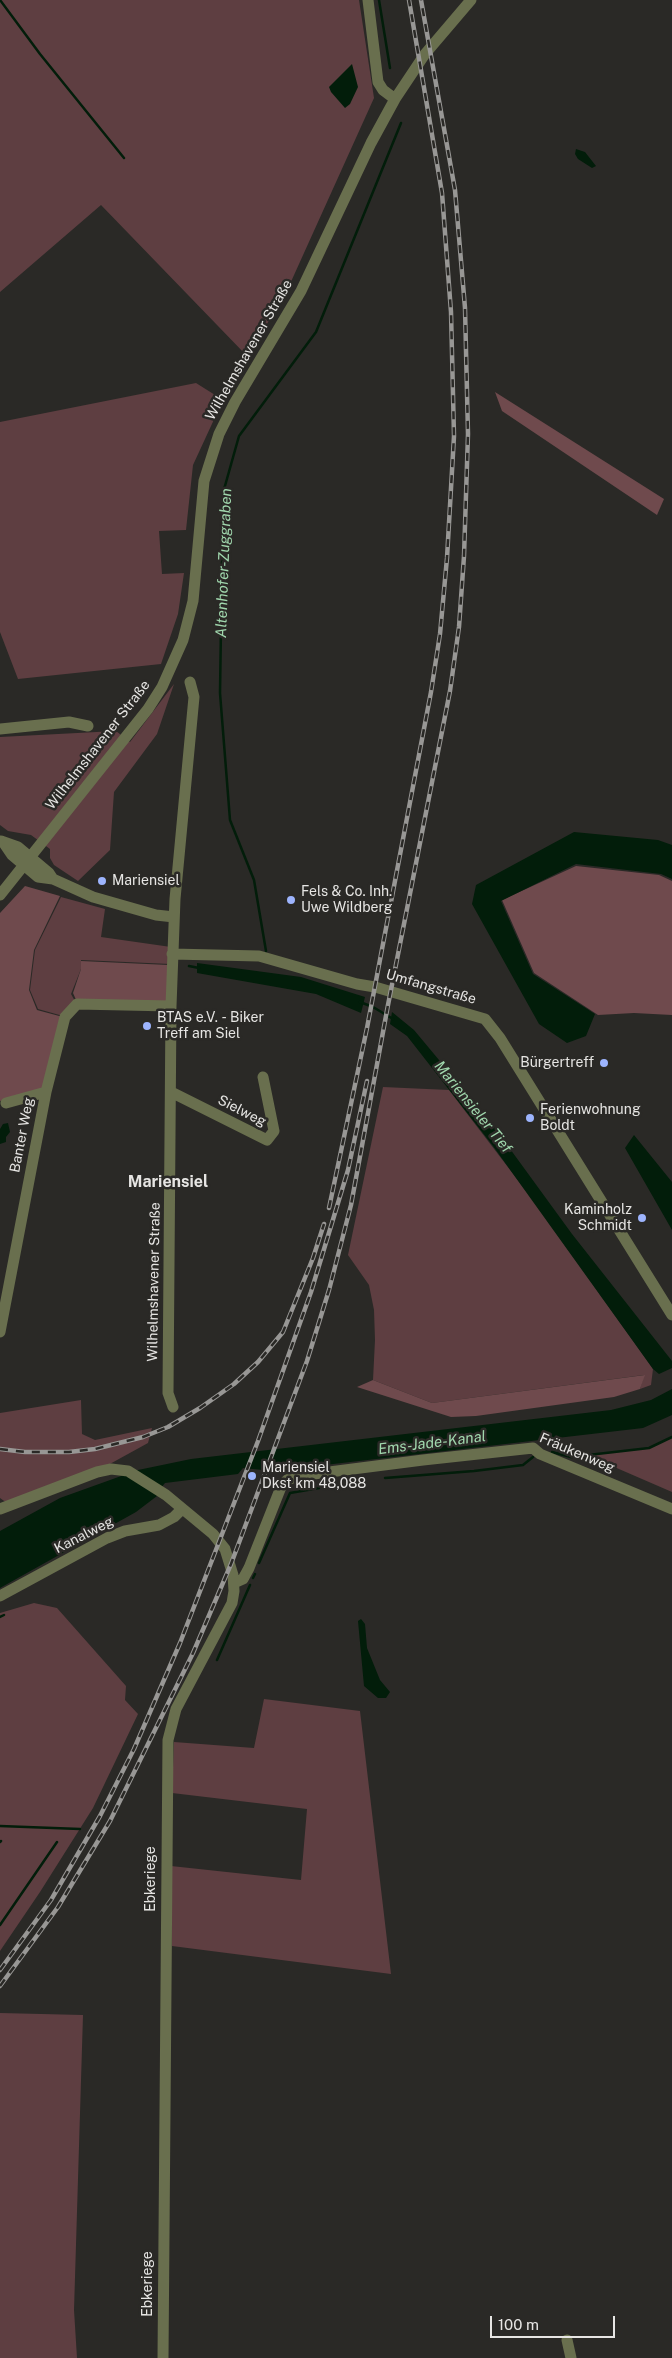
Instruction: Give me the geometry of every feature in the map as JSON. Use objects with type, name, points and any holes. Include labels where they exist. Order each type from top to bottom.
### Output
[{"type":"street","points":[[368,0],[378,82],[383,90],[395,99]]},
{"type":"street","name":"Wilhelmshavener Straße","points":[[0,895],[148,709],[175,661],[183,640],[193,601],[204,481],[219,434],[235,402],[301,291],[371,143],[395,99],[425,54],[471,0]]},
{"type":"street","name":"Wilhelmshavener Straße","points":[[173,1407],[168,1393],[172,954],[194,697],[190,682]]},
{"type":"street","points":[[0,729],[69,722],[88,726]]},
{"type":"street","points":[[2,841],[8,852],[26,861],[38,877],[53,879],[93,897],[156,915],[174,917]]},
{"type":"street","name":"Umfangstraße","points":[[172,954],[259,956],[484,1019],[500,1038],[672,1315]]},
{"type":"street","name":"Banter Weg","points":[[0,1332],[46,1092],[65,1017],[77,1004],[171,1006]]},
{"type":"street","name":"Sielweg","points":[[171,1092],[268,1144],[274,1131],[263,1077]]},
{"type":"street","name":"Banter Weg","points":[[6,1103],[46,1092]]},
{"type":"street","name":"Fräukenweg","points":[[234,1583],[243,1579],[249,1568],[280,1487],[287,1480],[298,1476],[533,1448],[540,1454],[672,1509]]},
{"type":"street","name":"Ebkeriege","points":[[0,1510],[97,1472],[120,1470],[135,1474],[166,1495],[220,1540],[231,1564],[234,1583],[232,1603],[176,1709],[168,1740],[163,2358]]},
{"type":"street","name":"Kanalweg","points":[[0,1596],[107,1538],[125,1531],[159,1525],[174,1517],[182,1509]]},
{"type":"street","points":[[566,2340],[571,2358]]},
{"type":"shaded area","points":[[0,0],[359,0],[374,98],[285,295],[247,356],[101,205],[0,292]]},
{"type":"shaded area","points":[[196,383],[223,400],[193,465],[186,530],[159,531],[162,574],[184,573],[178,614],[161,664],[18,679],[0,632],[0,422]]},
{"type":"shaded area","points":[[495,392],[664,499],[657,515],[502,411]]},
{"type":"shaded area","points":[[174,684],[157,734],[114,792],[110,850],[78,881],[54,865],[50,858],[50,849],[31,835],[8,831],[0,825],[0,737],[116,731],[130,742]]},
{"type":"shaded area","points":[[576,866],[659,875],[672,881],[672,1015],[634,1013],[598,1015],[534,973],[502,900]]},
{"type":"shaded area","points":[[25,886],[60,896],[34,950],[29,990],[37,1010],[63,1017],[42,1091],[0,1101],[0,913]]},
{"type":"shaded area","points":[[61,897],[105,909],[101,937],[171,947],[170,964],[81,960],[81,969],[71,994],[76,1003],[63,1016],[38,1009],[30,990],[35,950]]},
{"type":"shaded area","points":[[81,961],[169,965],[168,1004],[77,1002],[73,993],[81,969]]},
{"type":"shaded area","points":[[383,1087],[449,1090],[530,1196],[653,1369],[651,1385],[640,1389],[644,1375],[432,1403],[373,1380],[374,1310],[369,1285],[348,1255]]},
{"type":"shaded area","points":[[645,1375],[640,1389],[614,1397],[476,1416],[451,1417],[357,1387],[373,1380],[432,1403]]},
{"type":"shaded area","points":[[81,1400],[82,1434],[95,1440],[152,1428],[148,1443],[108,1465],[7,1503],[0,1498],[0,1413]]},
{"type":"shaded area","points":[[672,1437],[672,1492],[612,1466],[571,1457],[649,1448]]},
{"type":"shaded area","points":[[34,1603],[57,1608],[126,1686],[125,1700],[138,1714],[93,1808],[0,1951],[0,1613]]},
{"type":"shaded area","points":[[264,1699],[360,1711],[391,1974],[172,1946],[171,1866],[301,1880],[307,1809],[172,1793],[174,1742],[254,1748]]},
{"type":"shaded area","points":[[0,2013],[83,2015],[74,2310],[77,2358],[0,2358]]},
{"type":"water","points":[[352,64],[358,87],[350,104],[345,108],[329,87]]},
{"type":"water","points":[[576,149],[585,152],[596,166],[592,168],[578,159],[575,154]]},
{"type":"water","points":[[574,832],[658,840],[672,845],[672,879],[661,874],[576,864],[501,901],[533,974],[595,1014],[586,1036],[567,1043],[539,1024],[472,904],[476,885]]},
{"type":"water","points":[[197,963],[301,977],[365,997],[361,1013],[316,994],[197,973]]},
{"type":"water","points":[[392,1012],[414,1030],[489,1120],[572,1234],[672,1361],[672,1368],[659,1374],[653,1369],[493,1146],[407,1036],[390,1024]]},
{"type":"water","points":[[8,1123],[10,1132],[6,1137],[6,1142],[0,1144],[0,1129],[3,1124]]},
{"type":"water","points":[[634,1135],[672,1182],[672,1230],[625,1148]]},
{"type":"water","name":"Ems-Jade-Kanal","points":[[672,1389],[672,1415],[643,1428],[273,1471],[243,1468],[238,1474],[165,1483],[156,1494],[157,1496],[136,1512],[0,1588],[0,1531],[60,1498],[138,1470],[191,1459],[611,1410],[651,1400]]},
{"type":"water","points":[[361,1619],[365,1624],[367,1648],[380,1680],[390,1692],[386,1698],[378,1698],[364,1686],[358,1621]]},
{"type":"waterway","points":[[0,0],[40,54],[124,158]]},
{"type":"waterway","name":"Altenhofer-Zuggraben","points":[[379,0],[390,68]]},
{"type":"waterway","name":"Altenhofer-Zuggraben","points":[[266,951],[254,880],[230,820],[220,693],[223,493],[239,436],[316,332],[401,123]]},
{"type":"waterway","name":"Mariensieler Tief","points":[[189,966],[199,968]]},
{"type":"waterway","name":"Mariensieler Tief","points":[[360,1002],[373,1007],[393,1019]]},
{"type":"waterway","points":[[552,1452],[571,1457],[649,1448],[672,1437]]},
{"type":"waterway","points":[[385,1478],[523,1465],[533,1457]]},
{"type":"waterway","points":[[259,1563],[290,1493],[319,1488]]},
{"type":"waterway","points":[[253,1578],[255,1574]]},
{"type":"waterway","points":[[217,1660],[250,1585]]},
{"type":"waterway","points":[[0,1617],[4,1615]]},
{"type":"waterway","points":[[0,1826],[80,1829]]},
{"type":"waterway","points":[[0,1925],[57,1842]]},
{"type":"railway","points":[[329,1208],[367,1028],[431,692],[440,634],[447,558],[454,436],[451,312],[442,193],[409,0]]},
{"type":"railway","points":[[0,1986],[58,1907],[110,1821],[193,1653],[231,1564],[307,1361],[329,1290],[351,1205],[450,691],[459,627],[464,556],[468,434],[465,308],[455,190],[421,0]]},
{"type":"railway","points":[[0,1970],[51,1900],[100,1816],[134,1749],[180,1643],[258,1441],[311,1292],[348,1170],[367,1081]]},
{"type":"railway","points":[[0,1449],[25,1452],[69,1452],[95,1449],[143,1437],[168,1427],[200,1408],[234,1384],[258,1362],[283,1332],[313,1258],[324,1224]]},
{"type":"place","name":"Mariensiel","points":[[102,881]]},
{"type":"place","name":"Fels & Co. Inh. Uwe Wildberg","points":[[291,900]]},
{"type":"place","name":"BTAS e.V. - Biker Treff am Siel","points":[[147,1026]]},
{"type":"place","name":"Bürgertreff","points":[[604,1063]]},
{"type":"place","name":"Ferienwohnung Boldt","points":[[530,1118]]},
{"type":"place","name":"Kaminholz Schmidt","points":[[642,1218]]},
{"type":"place","name":"Mariensiel Dkst km 48,088","points":[[252,1476]]},
{"type":"district","name":"Mariensiel","points":[[168,1182]]}]
